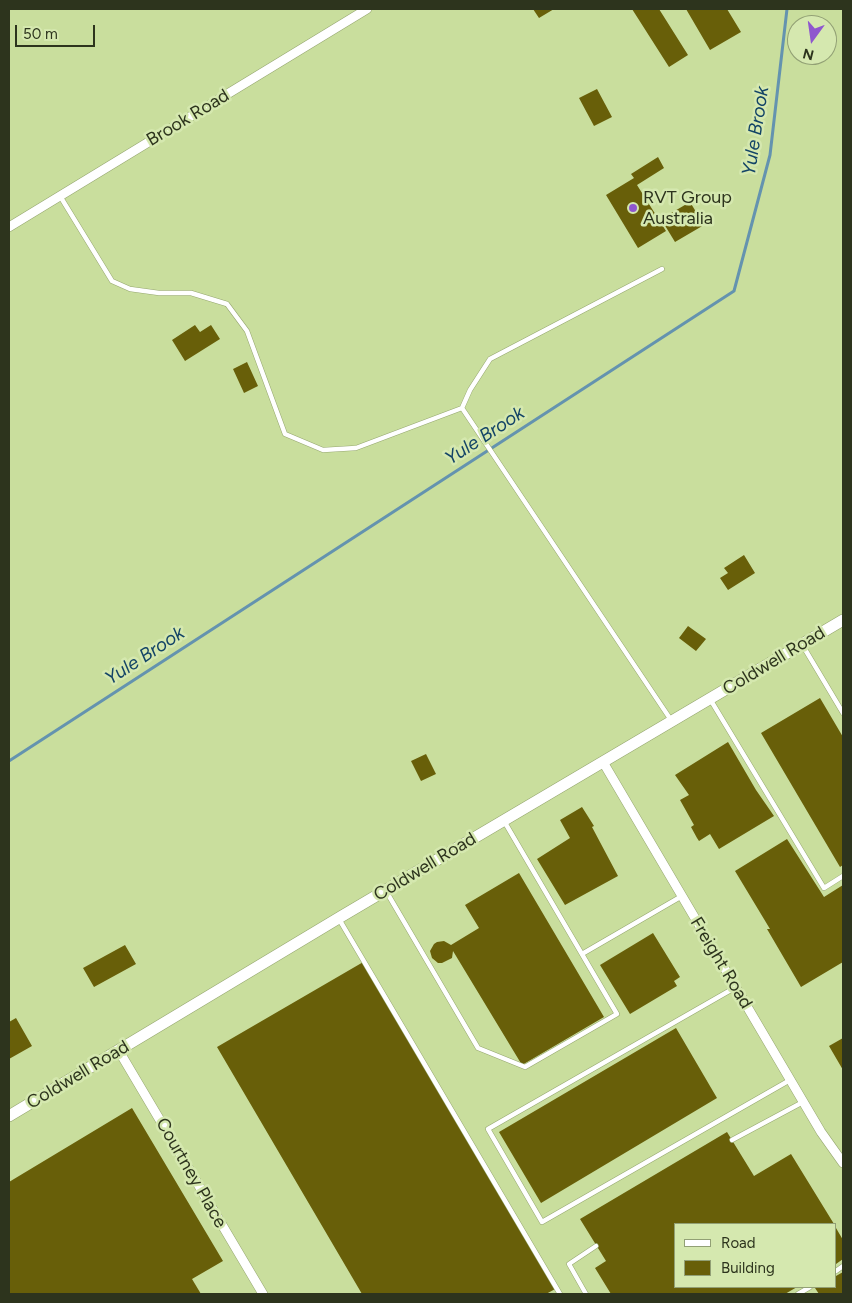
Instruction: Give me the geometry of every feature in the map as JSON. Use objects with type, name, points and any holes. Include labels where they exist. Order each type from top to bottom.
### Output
[{"type":"street","name":"Brook Road","points":[[9,227],[367,9]]},
{"type":"street","name":"Coldwell Road","points":[[9,1116],[338,918],[843,620]]},
{"type":"street","name":"Freight Road","points":[[603,762],[803,1102],[843,1163]]},
{"type":"street","name":"Courtney Place","points":[[119,1051],[263,1294]]},
{"type":"lane","points":[[60,196],[112,281],[130,289],[159,293],[191,293],[227,304],[246,332],[285,434],[323,450],[356,448],[462,408],[470,390],[490,359],[662,269]]},
{"type":"lane","points":[[462,408],[672,721]]},
{"type":"lane","points":[[802,644],[843,713]]},
{"type":"lane","points":[[710,698],[824,888],[843,876]]},
{"type":"lane","points":[[386,890],[478,1048],[525,1067],[617,1014],[504,820]]},
{"type":"lane","points":[[582,954],[682,896]]},
{"type":"lane","points":[[338,918],[560,1294]]},
{"type":"lane","points":[[736,987],[488,1129],[542,1222],[790,1080]]},
{"type":"lane","points":[[732,1140],[803,1102]]},
{"type":"lane","points":[[586,1294],[569,1264],[596,1246]]},
{"type":"shaded area","points":[[9,9],[843,9],[843,1294],[9,1294]]},
{"type":"building","points":[[533,9],[554,9],[539,18]]},
{"type":"building","points":[[632,9],[659,9],[688,55],[669,67]]},
{"type":"building","points":[[686,9],[727,9],[741,32],[710,50]]},
{"type":"building","points":[[597,89],[612,117],[594,126],[579,98]]},
{"type":"building","points":[[658,157],[664,168],[637,185],[666,231],[638,248],[606,195],[634,178],[631,174]]},
{"type":"building","points":[[690,202],[704,225],[675,242],[661,219]]},
{"type":"building","points":[[195,325],[200,332],[211,325],[220,339],[185,361],[172,340]]},
{"type":"building","points":[[247,362],[258,386],[244,393],[233,369]]},
{"type":"building","points":[[744,555],[755,573],[728,590],[720,578],[728,573],[724,568]]},
{"type":"building","points":[[688,626],[706,639],[696,651],[679,638]]},
{"type":"building","points":[[820,698],[843,737],[843,865],[840,867],[761,733]]},
{"type":"building","points":[[728,742],[756,790],[774,816],[719,849],[710,834],[699,841],[697,838],[691,827],[694,825],[680,800],[689,795],[675,775]]},
{"type":"building","points":[[426,754],[436,774],[421,781],[411,761]]},
{"type":"building","points":[[582,807],[594,826],[592,827],[618,876],[565,905],[537,859],[570,838],[560,820]]},
{"type":"building","points":[[787,839],[824,897],[843,885],[843,962],[801,987],[767,929],[770,929],[735,871]]},
{"type":"building","points":[[519,873],[604,1017],[522,1065],[453,951],[452,958],[438,963],[432,958],[430,951],[437,942],[444,941],[451,945],[479,928],[465,905]]},
{"type":"building","points":[[653,933],[680,977],[674,981],[677,986],[630,1014],[600,965]]},
{"type":"building","points":[[125,945],[136,964],[94,987],[83,968]]},
{"type":"building","points":[[365,961],[557,1288],[546,1294],[362,1294],[217,1047]]},
{"type":"building","points":[[16,1018],[32,1046],[9,1059],[9,1022]]},
{"type":"building","points":[[676,1028],[717,1098],[541,1203],[499,1132]]},
{"type":"building","points":[[843,1038],[843,1070],[829,1046]]},
{"type":"building","points":[[132,1108],[223,1261],[192,1279],[201,1294],[9,1294],[9,1182]]},
{"type":"building","points":[[727,1132],[754,1176],[791,1154],[833,1223],[674,1223],[674,1288],[795,1288],[785,1294],[611,1294],[595,1268],[606,1261],[580,1219]]},
{"type":"building","points":[[837,1230],[843,1240],[843,1259],[837,1263]]},
{"type":"building","points":[[843,1272],[843,1294],[819,1294],[815,1288],[837,1288],[837,1275]]},
{"type":"waterway","name":"Yule Brook","points":[[9,761],[734,291],[770,155],[787,9]]},
{"type":"place","name":"RVT Group Australia","points":[[633,208]]}]
